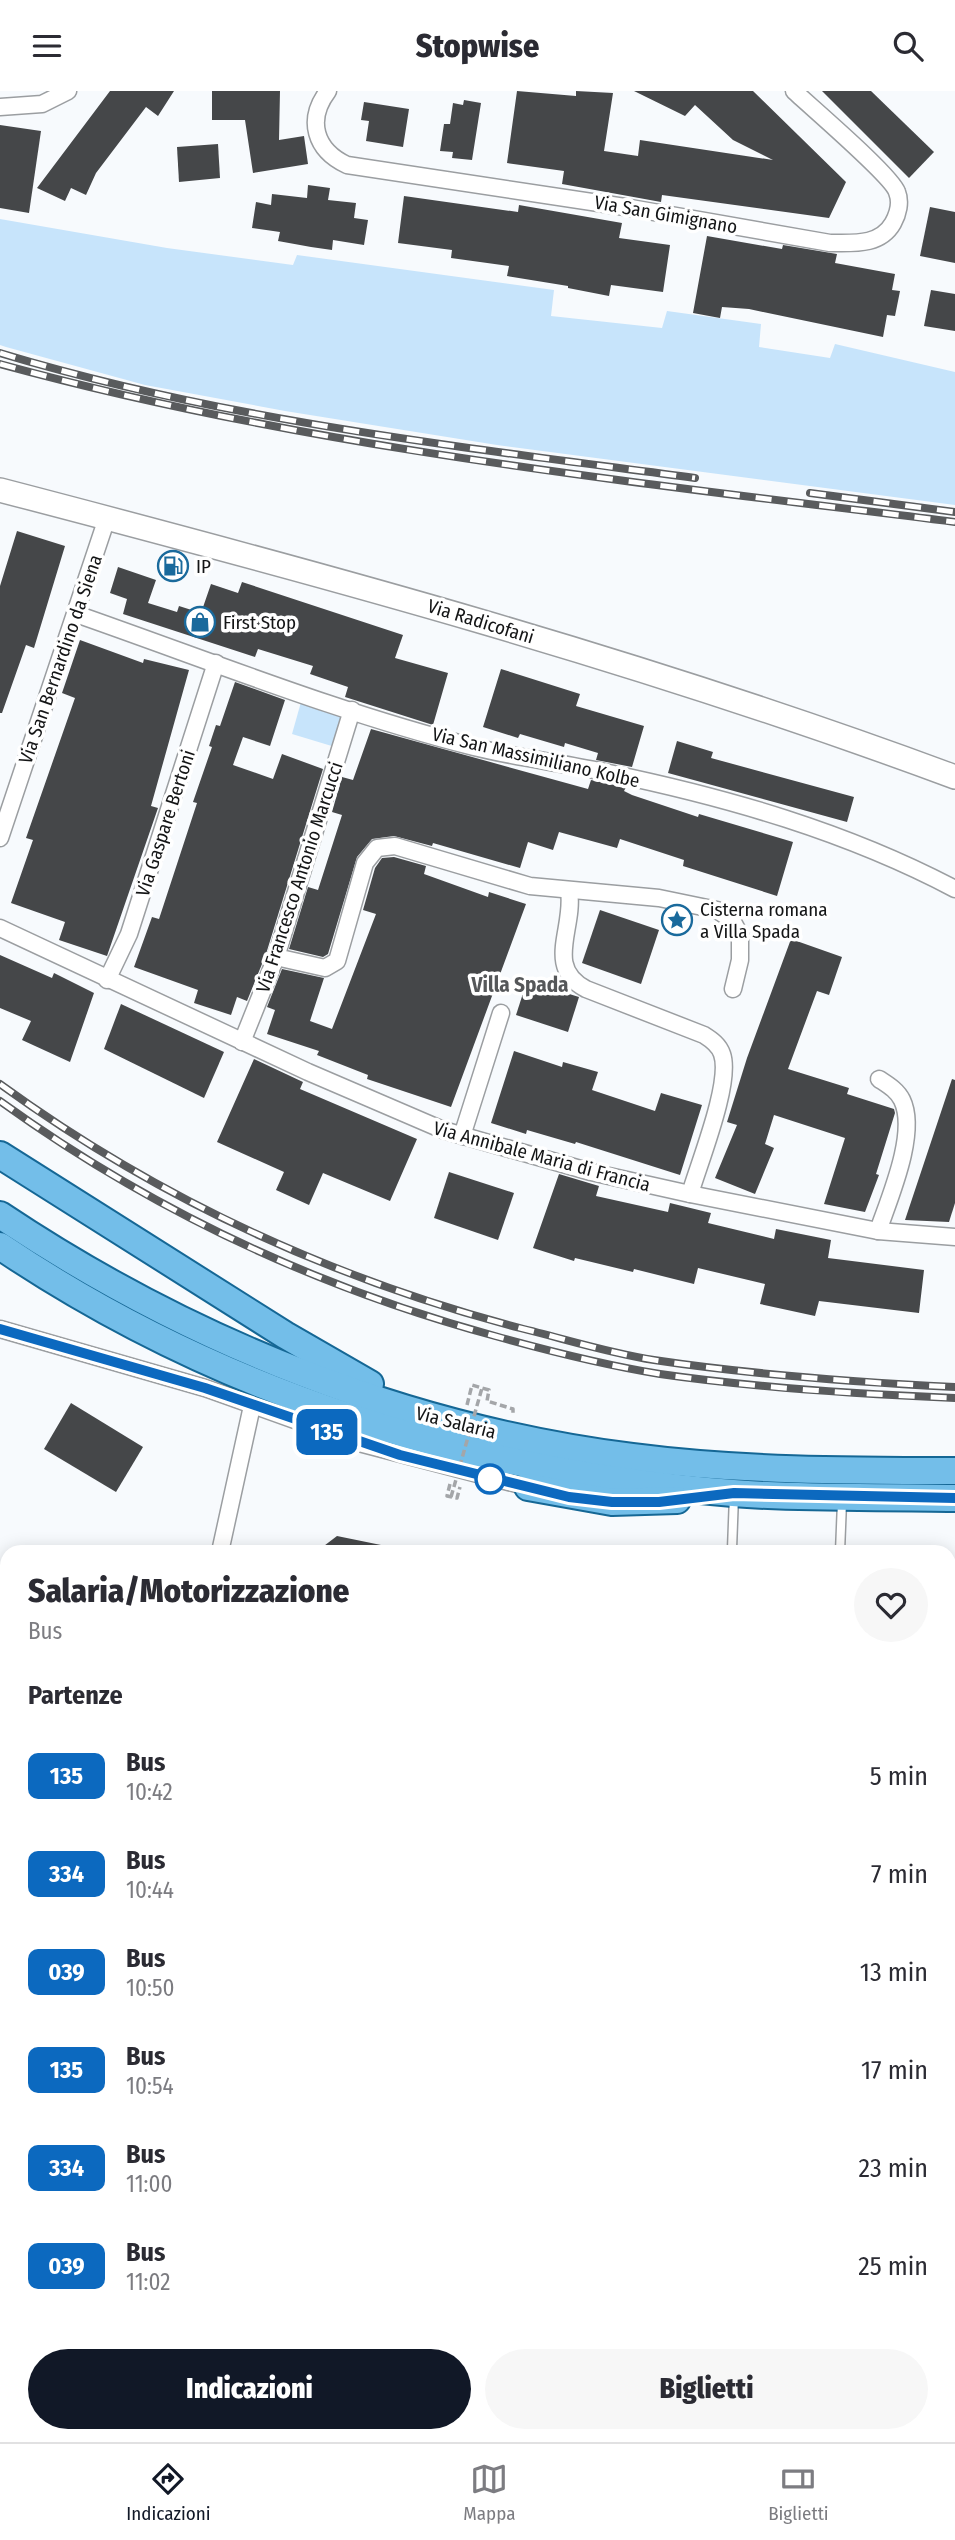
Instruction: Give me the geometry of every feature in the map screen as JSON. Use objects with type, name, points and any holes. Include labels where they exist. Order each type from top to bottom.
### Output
[{"type":"main road","points":[[0,1155],[330,1363],[427,1415]]},
{"type":"main road","name":"Via Salaria","points":[[0,1215],[95,1275],[205,1332],[358,1394],[427,1415],[532,1440],[655,1460],[746,1468],[955,1471]]},
{"type":"main road","name":"Via Salaria","points":[[0,1246],[142,1329],[254,1381],[348,1417],[501,1460],[623,1482],[734,1493],[955,1497]]},
{"type":"main road","points":[[528,1487],[612,1502],[659,1502],[734,1493]]},
{"type":"street","points":[[0,107],[42,104],[68,91]]},
{"type":"street","name":"Via San Gimignano","points":[[328,91],[316,113],[314,128],[325,151],[347,165],[611,204],[830,243],[863,242],[878,238],[888,230],[898,212],[895,186],[794,91]]},
{"type":"street","name":"Via Radicofani","points":[[0,490],[390,593],[597,656],[955,777]]},
{"type":"street","name":"Via San Bernardino da Siena","points":[[0,838],[107,518]]},
{"type":"street","name":"Via San Massimiliano Kolbe","points":[[76,614],[352,710],[475,747],[610,773],[801,823],[874,849],[955,889]]},
{"type":"street","name":"Via Gaspare Bertoni","points":[[107,980],[129,934],[216,663]]},
{"type":"street","name":"Via Francesco Antonio Marcucci","points":[[242,1042],[276,957],[352,710]]},
{"type":"street","points":[[276,957],[325,968],[337,961],[365,863],[371,854],[386,845],[522,884],[569,891],[659,898],[706,906],[727,915],[737,928],[741,943],[733,989]]},
{"type":"street","points":[[569,891],[570,914],[563,964],[570,980],[586,989],[704,1035],[718,1045],[722,1053],[724,1077],[690,1194]]},
{"type":"street","name":"Via Annibale Maria di Francia","points":[[0,928],[107,980],[403,1115],[462,1136],[591,1172],[690,1194],[878,1231],[955,1237]]},
{"type":"street","points":[[462,1136],[500,1013]]},
{"type":"street","points":[[878,1231],[899,1165],[907,1125],[901,1098],[879,1079]]},
{"type":"street","points":[[0,1329],[172,1378],[383,1450],[528,1487]]},
{"type":"street","points":[[222,1545],[252,1406]]},
{"type":"lane","points":[[732,1545],[734,1493]]},
{"type":"lane","points":[[840,1545],[842,1496]]},
{"type":"path","points":[[451,1497],[482,1388]]},
{"type":"shaded area","points":[[0,219],[167,248],[293,265],[297,255],[554,290],[551,316],[662,328],[667,311],[761,324],[759,347],[830,358],[835,344],[955,372],[955,505],[497,445],[285,411],[145,385],[6,347],[0,345]]},
{"type":"shaded area","points":[[301,702],[345,716],[335,747],[292,734]]},
{"type":"building","points":[[110,91],[174,91],[158,116],[146,107],[96,173],[86,195],[71,188],[65,201],[37,188]]},
{"type":"building","points":[[212,91],[280,91],[279,140],[304,136],[308,164],[253,173],[245,120],[212,120]]},
{"type":"building","points":[[517,91],[576,96],[576,91],[613,93],[604,151],[638,156],[640,140],[773,160],[733,140],[695,105],[685,116],[634,91],[753,91],[846,182],[829,218],[662,195],[661,202],[562,184],[564,171],[507,163]]},
{"type":"building","points":[[822,91],[871,91],[934,152],[909,178]]},
{"type":"building","points":[[464,100],[481,103],[472,160],[452,158],[453,152],[440,151],[444,124],[450,124],[453,103],[463,105]]},
{"type":"building","points":[[364,102],[409,109],[403,147],[366,141],[369,121],[361,120]]},
{"type":"building","points":[[0,125],[41,131],[29,213],[0,208]]},
{"type":"building","points":[[218,144],[220,178],[179,182],[177,147]]},
{"type":"building","points":[[308,185],[330,188],[328,200],[356,203],[354,218],[368,220],[364,245],[333,240],[332,250],[311,247],[278,241],[280,232],[252,228],[256,202],[271,205],[272,194],[307,198]]},
{"type":"building","points":[[404,196],[518,212],[519,205],[622,223],[619,238],[670,245],[663,292],[611,285],[609,296],[507,276],[509,266],[451,258],[452,250],[398,243]]},
{"type":"building","points":[[930,207],[955,212],[955,263],[920,256]]},
{"type":"building","points":[[707,236],[782,249],[783,245],[837,254],[835,263],[895,274],[892,290],[900,291],[895,316],[887,315],[883,337],[749,309],[722,307],[720,318],[693,313]]},
{"type":"building","points":[[931,290],[955,294],[955,331],[924,326]]},
{"type":"building","points":[[17,531],[65,546],[34,648],[26,645],[0,713],[0,586]]},
{"type":"building","name":"IP","points":[[166,552],[187,558],[180,580],[159,574]]},
{"type":"building","points":[[118,567],[156,580],[148,603],[177,612],[179,606],[201,613],[211,584],[238,593],[242,582],[403,635],[395,658],[448,673],[433,725],[345,697],[348,687],[310,674],[313,666],[258,649],[255,657],[123,614],[127,599],[110,593]]},
{"type":"building","points":[[80,640],[143,663],[144,659],[189,670],[151,806],[158,808],[107,956],[59,940],[65,922],[11,903],[33,840],[26,838],[75,698],[62,693]]},
{"type":"building","points":[[501,669],[580,694],[576,706],[644,726],[632,767],[596,760],[598,753],[565,743],[564,747],[520,734],[518,738],[483,727]]},
{"type":"building","points":[[235,682],[285,700],[270,746],[243,737],[233,765],[273,779],[282,754],[323,769],[266,954],[247,1001],[237,997],[231,1015],[194,1003],[198,990],[134,967],[152,917],[159,919],[197,803],[193,802],[212,747],[209,746],[216,725],[220,726]]},
{"type":"building","points":[[371,729],[588,789],[591,780],[626,787],[624,791],[632,795],[698,817],[699,814],[793,842],[777,896],[683,866],[684,860],[620,839],[617,848],[559,832],[553,850],[528,842],[520,868],[433,843],[432,846],[394,836],[372,839],[357,857],[328,954],[323,957],[289,949],[308,887],[318,890],[342,815],[332,812],[342,777],[353,780]]},
{"type":"building","points":[[677,741],[713,752],[711,758],[854,797],[847,822],[668,773]]},
{"type":"building","points":[[394,857],[426,866],[424,874],[488,897],[489,892],[526,904],[451,1107],[367,1079],[368,1075],[317,1055],[319,1051],[267,1034],[275,1010],[267,1007],[282,969],[324,978],[310,1021],[332,1029],[376,914],[363,910],[375,868],[382,858]]},
{"type":"building","points":[[600,910],[659,930],[641,984],[582,963]]},
{"type":"building","points":[[791,939],[842,957],[829,995],[817,991],[788,1069],[849,1088],[847,1094],[894,1109],[876,1174],[879,1175],[865,1212],[824,1204],[845,1138],[774,1115],[765,1144],[774,1148],[755,1194],[715,1178],[737,1125],[727,1122],[747,1058]]},
{"type":"building","points":[[0,955],[52,978],[54,973],[94,993],[70,1062],[22,1040],[31,1021],[0,1008]]},
{"type":"building","points":[[527,981],[579,997],[568,1032],[516,1015]]},
{"type":"building","points":[[121,1004],[224,1052],[204,1098],[104,1049]]},
{"type":"building","points":[[514,1051],[562,1067],[563,1062],[598,1072],[592,1090],[655,1111],[661,1093],[702,1105],[680,1175],[576,1142],[575,1144],[527,1130],[526,1134],[491,1123]]},
{"type":"building","points":[[254,1059],[303,1082],[300,1089],[417,1139],[390,1201],[323,1173],[309,1205],[276,1190],[284,1172],[217,1142]]},
{"type":"building","points":[[952,1079],[955,1080],[955,1203],[949,1222],[905,1220]]},
{"type":"building","points":[[449,1172],[514,1193],[498,1240],[434,1218]]},
{"type":"building","points":[[559,1174],[599,1186],[596,1196],[668,1212],[670,1203],[711,1213],[708,1223],[774,1239],[776,1229],[831,1240],[828,1258],[924,1270],[919,1313],[819,1301],[815,1316],[760,1304],[765,1284],[698,1268],[694,1284],[634,1269],[633,1272],[575,1258],[574,1261],[533,1248]]},
{"type":"building","points":[[71,1403],[143,1447],[116,1492],[44,1449]]},
{"type":"building","points":[[337,1536],[381,1545],[325,1545]]},
{"type":"railway","points":[[0,353],[85,377],[258,414],[432,443],[695,478]]},
{"type":"railway","points":[[0,364],[117,394],[355,441],[594,477],[955,522]]},
{"type":"railway","points":[[810,493],[955,512]]},
{"type":"railway","points":[[0,1084],[121,1163],[184,1198],[315,1259],[450,1308],[620,1354],[654,1360],[804,1377],[955,1387]]},
{"type":"railway","points":[[0,1101],[116,1177],[237,1241],[299,1269],[428,1316],[556,1352],[660,1374],[807,1390],[955,1398]]},
{"type":"bus line","name":"135","points":[[0,1329],[205,1388],[359,1443],[569,1497],[612,1502],[659,1502],[734,1493],[955,1498]]},
{"type":"place","name":"IP","points":[[173,566]]},
{"type":"place","name":"First Stop","points":[[200,622]]},
{"type":"place","name":"Cisterna romana a Villa Spada","points":[[677,920]]},
{"type":"district","name":"Villa Spada","points":[[520,985]]}]
